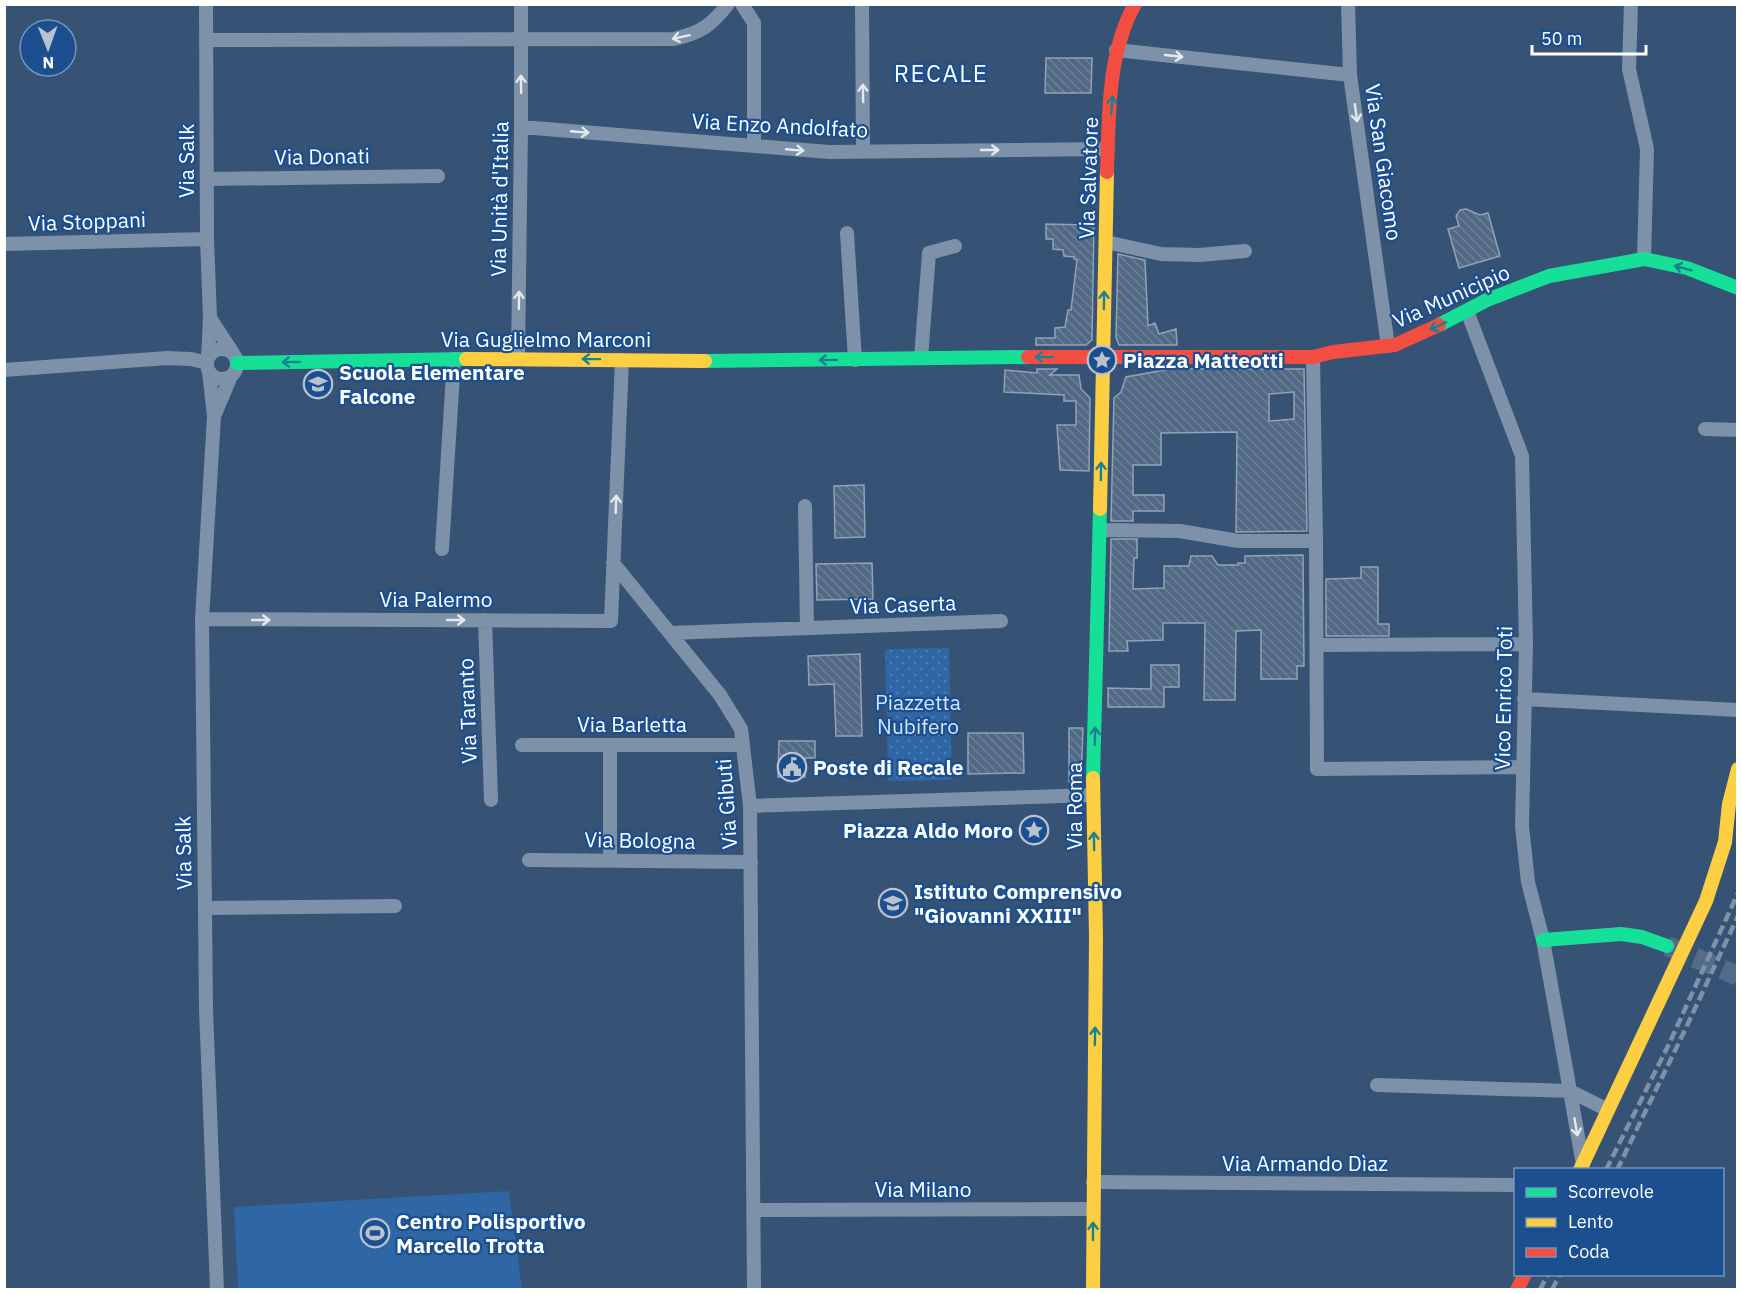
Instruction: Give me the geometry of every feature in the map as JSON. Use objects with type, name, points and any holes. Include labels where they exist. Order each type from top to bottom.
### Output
[{"type":"street","name":"Via Salk","points":[[206,4],[207,238],[210,318],[208,364],[214,416],[202,619],[206,1009],[217,1290]]},
{"type":"street","name":"Via Unità d'Italia","points":[[518,358],[521,4]]},
{"type":"street","points":[[207,40],[674,39],[694,34],[710,25],[728,4]]},
{"type":"street","points":[[742,4],[754,23],[754,146]]},
{"type":"street","points":[[862,4],[863,152]]},
{"type":"street","name":"Via Salvatore","points":[[1103,358],[1108,149],[1116,50],[1130,13],[1136,4]]},
{"type":"street","points":[[1348,4],[1350,75]]},
{"type":"street","points":[[1631,4],[1629,69],[1647,149],[1644,259]]},
{"type":"street","name":"Via San Giacomo","points":[[1116,50],[1350,75],[1388,346]]},
{"type":"street","name":"Via Enzo Andolfato","points":[[521,127],[829,153],[1108,149]]},
{"type":"street","name":"Via Donati","points":[[207,179],[438,176]]},
{"type":"street","points":[[847,233],[855,360]]},
{"type":"street","name":"Via Stoppani","points":[[4,244],[207,238]]},
{"type":"street","points":[[1106,242],[1161,254],[1199,255],[1245,251]]},
{"type":"street","points":[[921,358],[929,253],[955,246]]},
{"type":"street","name":"Via Municipio","points":[[1103,358],[1313,357],[1333,352],[1395,345],[1440,326],[1487,300],[1549,276],[1644,259],[1687,268],[1737,288]]},
{"type":"street","name":"Vico Enrico Toti","points":[[1467,311],[1522,456],[1526,644],[1521,826],[1528,882],[1543,940],[1581,1167]]},
{"type":"street","points":[[210,318],[235,358]]},
{"type":"street","points":[[208,364],[214,351],[219,349],[229,350],[235,358]]},
{"type":"street","points":[[1313,357],[1317,769],[1523,767]]},
{"type":"street","points":[[4,370],[167,358],[191,359],[208,364],[221,379],[231,376]]},
{"type":"street","name":"Via Salk","points":[[214,416],[231,376],[237,368],[235,358]]},
{"type":"street","name":"Via Guglielmo Marconi","points":[[235,358],[518,358],[734,362],[921,358],[1103,358]]},
{"type":"street","name":"Via Roma","points":[[1093,1290],[1096,937],[1093,795],[1101,530],[1103,358]]},
{"type":"street","points":[[442,549],[454,359]]},
{"type":"street","points":[[613,563],[622,360]]},
{"type":"street","points":[[1705,429],[1737,430]]},
{"type":"street","points":[[805,506],[807,628]]},
{"type":"street","points":[[1101,530],[1180,531],[1238,541],[1316,541]]},
{"type":"street","name":"Via Palermo","points":[[202,619],[611,621],[613,563]]},
{"type":"street","name":"Via Gibuti","points":[[613,563],[720,696],[741,729],[750,807],[754,1290]]},
{"type":"street","name":"Via Taranto","points":[[485,620],[491,800]]},
{"type":"street","name":"Via Caserta","points":[[670,633],[1001,621]]},
{"type":"street","points":[[1317,645],[1526,644]]},
{"type":"street","points":[[1524,699],[1737,710]]},
{"type":"street","name":"Via Barletta","points":[[522,745],[743,745]]},
{"type":"street","points":[[610,745],[610,861]]},
{"type":"street","points":[[1581,1167],[1706,901],[1725,842],[1729,804],[1737,769]]},
{"type":"street","points":[[750,807],[1093,795]]},
{"type":"street","name":"Via Bologna","points":[[529,860],[751,862]]},
{"type":"street","points":[[205,908],[395,906]]},
{"type":"street","points":[[1543,940],[1622,934],[1642,937],[1667,946]]},
{"type":"street","points":[[1377,1085],[1570,1091],[1608,1110]]},
{"type":"street","name":"Via Armando Dìaz","points":[[1093,1182],[1514,1185]]},
{"type":"street","name":"Via Milano","points":[[753,1210],[1093,1209]]},
{"type":"street","points":[[1517,1290],[1524,1276]]},
{"type":"green space","name":"Piazzetta Nubifero","points":[[949,648],[952,780],[888,781],[885,649]]},
{"type":"green space","name":"Centro Polisportivo Marcello Trotta","points":[[509,1191],[522,1289],[238,1289],[234,1207]]},
{"type":"building","points":[[1046,58],[1092,58],[1091,93],[1045,93]]},
{"type":"building","points":[[1466,209],[1480,215],[1488,213],[1500,256],[1459,268],[1448,229],[1459,226],[1456,216],[1460,210]]},
{"type":"building","points":[[1088,221],[1094,221],[1092,340],[1086,345],[1036,345],[1036,338],[1055,338],[1055,328],[1065,327],[1068,310],[1071,310],[1077,260],[1074,257],[1064,256],[1063,250],[1053,249],[1053,239],[1046,239],[1046,224],[1088,225]]},
{"type":"building","points":[[1118,254],[1145,260],[1148,326],[1155,323],[1159,334],[1176,329],[1177,345],[1119,345],[1116,337]]},
{"type":"building","points":[[1037,369],[1057,369],[1050,375],[1079,375],[1081,389],[1090,398],[1089,471],[1060,470],[1057,425],[1076,425],[1076,401],[1064,401],[1064,395],[1004,392],[1005,370],[1037,373]]},
{"type":"building","points":[[1170,369],[1304,369],[1307,531],[1236,532],[1237,432],[1161,433],[1161,465],[1133,465],[1133,495],[1164,495],[1164,511],[1133,511],[1133,521],[1111,521],[1114,398],[1121,392],[1126,377]],"holes":[[[1294,392],[1294,419],[1269,421],[1269,394]]]},
{"type":"building","points":[[864,485],[865,537],[835,538],[834,486]]},
{"type":"building","points":[[1111,539],[1137,539],[1133,589],[1164,588],[1164,566],[1189,566],[1191,556],[1212,556],[1218,565],[1238,565],[1238,563],[1245,563],[1245,556],[1303,555],[1304,666],[1297,666],[1297,679],[1261,679],[1261,630],[1236,631],[1235,700],[1204,700],[1205,623],[1163,623],[1163,640],[1127,641],[1128,651],[1109,651]]},
{"type":"building","points":[[872,563],[873,599],[817,600],[816,564]]},
{"type":"building","points":[[1361,567],[1378,567],[1378,624],[1389,624],[1389,636],[1326,636],[1326,579],[1361,578]]},
{"type":"building","points":[[860,654],[862,736],[836,736],[834,684],[809,685],[808,656]]},
{"type":"building","points":[[1151,665],[1179,665],[1179,687],[1164,687],[1164,707],[1108,707],[1108,688],[1151,689]]},
{"type":"building","points":[[1069,728],[1083,728],[1081,782],[1069,782]]},
{"type":"building","points":[[968,733],[1023,733],[1024,773],[968,774]]},
{"type":"building","name":"Poste di Recale","points":[[779,741],[815,741],[815,758],[805,758],[805,777],[778,777]]},
{"type":"tunnel","points":[[1667,946],[1738,976]]},
{"type":"railway","points":[[1607,1168],[1669,1044],[1738,893]]},
{"type":"railway","points":[[1618,1168],[1738,916]]},
{"type":"railway","points":[[1540,1290],[1547,1276]]},
{"type":"railway","points":[[1552,1290],[1559,1276]]},
{"type":"traffic: fast","points":[[1439,325],[1487,300],[1549,276],[1644,259],[1687,268],[1738,288]]},
{"type":"traffic: fast","points":[[705,361],[1028,357]]},
{"type":"traffic: fast","points":[[237,363],[466,359]]},
{"type":"traffic: fast","points":[[1093,778],[1100,509]]},
{"type":"traffic: fast","points":[[1543,940],[1621,934],[1642,937],[1667,946]]},
{"type":"traffic: slow","points":[[1100,509],[1107,172]]},
{"type":"traffic: slow","points":[[466,359],[705,361]]},
{"type":"traffic: slow","points":[[1581,1168],[1706,901],[1725,842],[1729,804],[1738,769]]},
{"type":"traffic: slow","points":[[1093,778],[1096,937],[1093,1290]]},
{"type":"traffic: jam","points":[[1107,172],[1109,107],[1114,64],[1119,43],[1135,4]]},
{"type":"traffic: jam","points":[[1028,357],[1313,357],[1333,352],[1395,345],[1439,325]]},
{"type":"traffic: jam","points":[[1517,1290],[1524,1276]]},
{"type":"place","name":"Piazza Matteotti","points":[[1102,360]]},
{"type":"place","name":"Scuola Elementare Falcone","points":[[318,384]]},
{"type":"place","name":"Poste di Recale","points":[[792,767]]},
{"type":"place","name":"Piazza Aldo Moro","points":[[1034,830]]},
{"type":"place","name":"Istituto Comprensivo \"Giovanni XXIII\"","points":[[893,903]]},
{"type":"place","name":"Centro Polisportivo Marcello Trotta","points":[[375,1233]]},
{"type":"district","name":"RECALE","points":[[941,73]]}]
